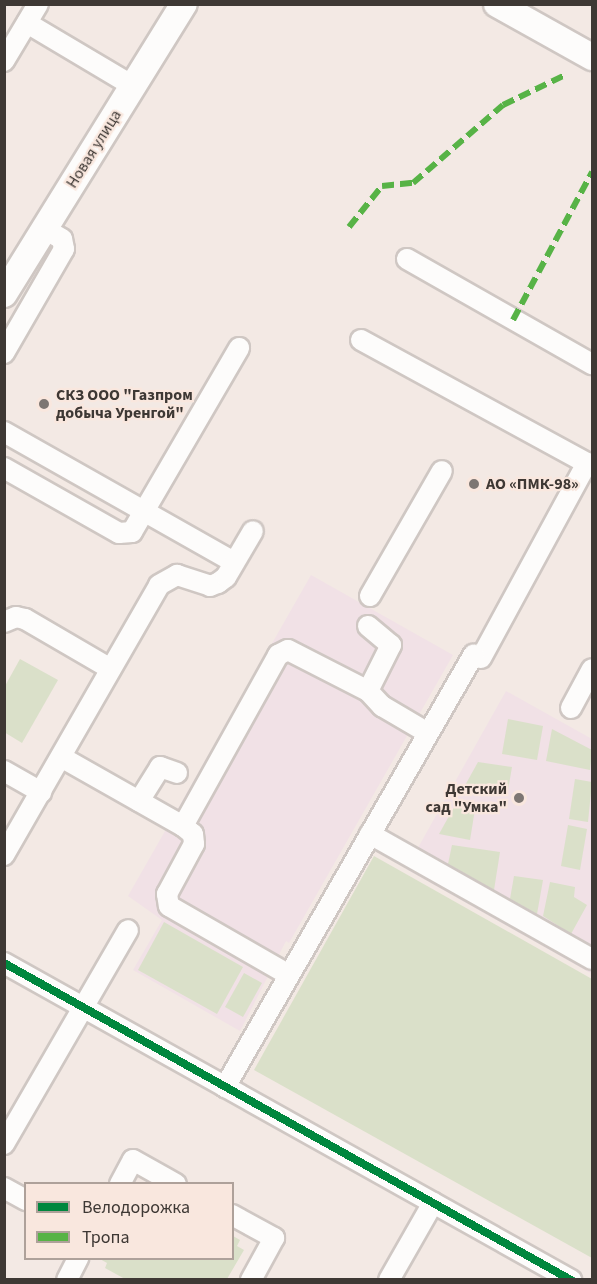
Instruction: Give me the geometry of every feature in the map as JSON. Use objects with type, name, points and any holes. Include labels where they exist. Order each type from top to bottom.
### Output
[{"type":"main road","name":"Новая улица","points":[[4,294],[184,4]]},
{"type":"main road","points":[[497,4],[592,57]]},
{"type":"street","points":[[4,61],[38,4]]},
{"type":"street","points":[[27,23],[133,86]]},
{"type":"street","points":[[4,353],[64,249],[62,239],[45,229]]},
{"type":"street","points":[[407,259],[592,364]]},
{"type":"street","points":[[225,1087],[428,733],[477,656],[590,465],[361,340]]},
{"type":"street","points":[[4,468],[119,533],[132,532],[146,512],[239,348]]},
{"type":"street","points":[[4,432],[234,562]]},
{"type":"street","points":[[370,596],[442,471]]},
{"type":"street","points":[[4,855],[159,585],[167,578],[177,575],[210,586],[226,578],[253,531]]},
{"type":"street","points":[[4,622],[16,617],[25,619],[111,669]]},
{"type":"street","points":[[368,626],[391,645],[368,691]]},
{"type":"street","points":[[183,826],[278,655],[295,651],[368,691],[382,706],[428,733]]},
{"type":"street","points":[[571,708],[592,669]]},
{"type":"street","points":[[61,757],[183,826],[193,834],[194,844],[167,894],[170,906],[289,975]]},
{"type":"street","points":[[139,801],[160,767],[177,773]]},
{"type":"street","points":[[4,771],[41,792]]},
{"type":"street","points":[[370,834],[592,960]]},
{"type":"street","points":[[4,1144],[128,930]]},
{"type":"street","points":[[4,963],[571,1280]]},
{"type":"street","points":[[121,1182],[133,1160],[172,1182]]},
{"type":"street","points":[[4,1188],[24,1199]]},
{"type":"street","points":[[389,1280],[433,1203]]},
{"type":"street","points":[[234,1216],[274,1238],[259,1277]]},
{"type":"street","points":[[67,1280],[77,1260]]},
{"type":"shaded area","points":[[311,575],[453,655],[289,943],[286,941],[240,1031],[133,970],[162,920],[128,896]]},
{"type":"shaded area","name":"Детский сад \"Умка\"","points":[[506,691],[592,739],[592,974],[406,869]]},
{"type":"green space","points":[[20,659],[58,680],[22,743],[4,732],[5,686]]},
{"type":"green space","points":[[508,719],[543,726],[537,760],[502,754]]},
{"type":"green space","points":[[552,729],[592,750],[590,770],[546,761]]},
{"type":"green space","points":[[478,762],[512,767],[507,796],[463,789]]},
{"type":"green space","points":[[575,779],[592,782],[588,822],[569,819]]},
{"type":"green space","points":[[458,800],[476,803],[470,840],[439,834]]},
{"type":"green space","points":[[568,825],[587,829],[580,870],[561,866]]},
{"type":"green space","points":[[452,845],[500,852],[494,890],[448,864]]},
{"type":"green space","points":[[374,856],[592,979],[592,1258],[254,1070]]},
{"type":"green space","points":[[514,876],[543,880],[537,914],[510,899]]},
{"type":"green space","points":[[550,882],[575,887],[574,897],[587,905],[571,934],[543,916]]},
{"type":"green space","points":[[164,922],[243,967],[217,1014],[138,970]]},
{"type":"green space","points":[[244,973],[262,983],[243,1017],[225,1007]]},
{"type":"green space","points":[[234,1237],[240,1240],[237,1246],[244,1250],[227,1279],[125,1279],[105,1268],[107,1263],[102,1260],[234,1260]]},
{"type":"marked path","points":[[349,227],[382,186],[413,183],[503,105],[563,76]]},
{"type":"marked path","points":[[513,320],[592,172]]},
{"type":"cycle path","points":[[4,963],[571,1280]]},
{"type":"place","name":"СКЗ ООО \"Газпром добыча Уренгой\"","points":[[44,404]]},
{"type":"place","name":"АО «ПМК-98»","points":[[474,484]]},
{"type":"place","name":"Детский сад \"Умка\"","points":[[519,798]]}]
